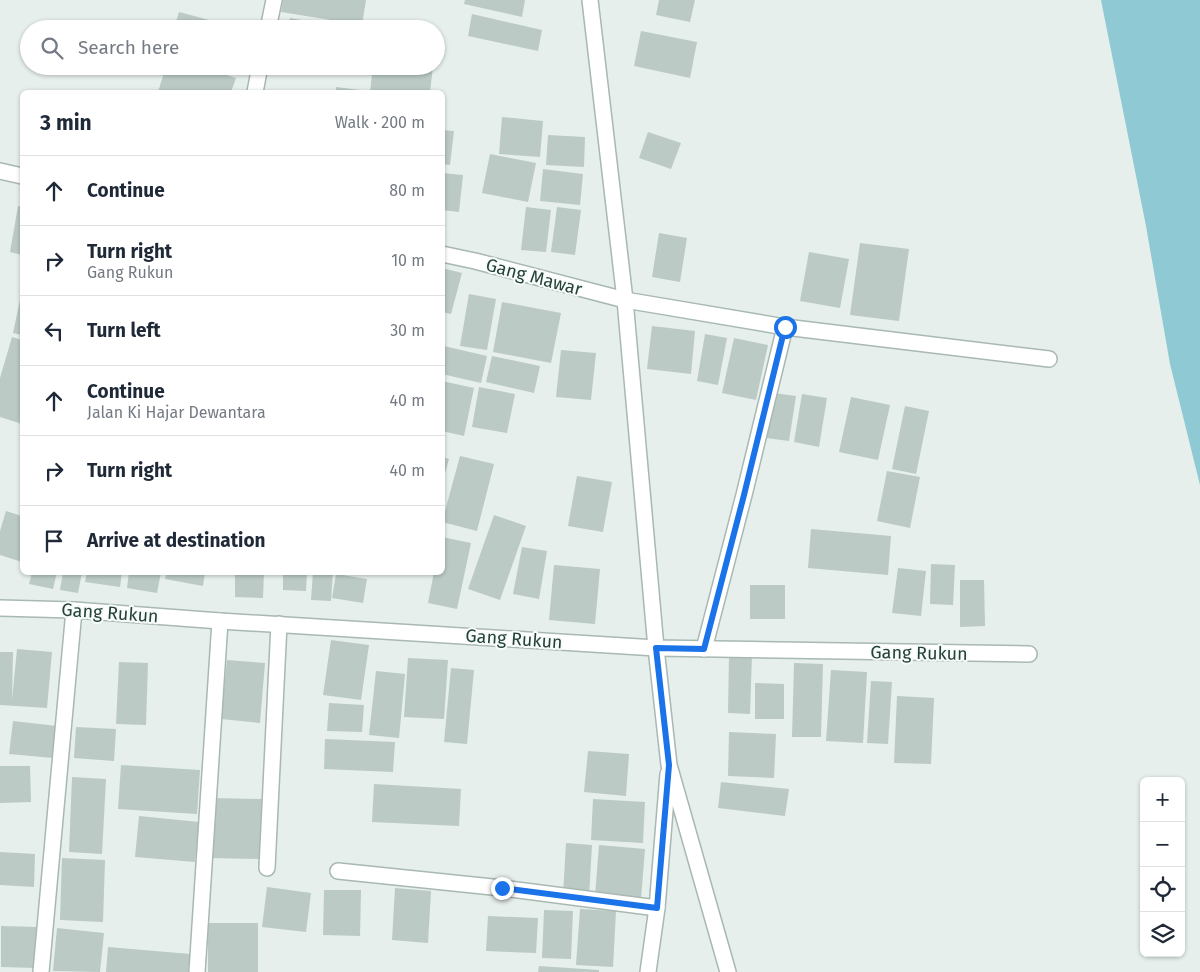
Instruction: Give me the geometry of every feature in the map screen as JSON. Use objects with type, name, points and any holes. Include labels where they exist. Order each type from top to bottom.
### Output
[{"type":"street","points":[[270,20],[274,0]]},
{"type":"street","points":[[590,0],[625,300],[656,648],[669,765],[728,972]]},
{"type":"street","points":[[255,90],[258,75]]},
{"type":"street","points":[[0,171],[20,176]]},
{"type":"street","name":"Gang Mawar","points":[[445,255],[625,300],[785,327],[1049,359]]},
{"type":"street","points":[[704,649],[785,327]]},
{"type":"street","name":"Gang Rukun","points":[[0,608],[74,610],[656,648],[1030,654]]},
{"type":"street","points":[[41,972],[74,610]]},
{"type":"street","points":[[197,972],[220,621]]},
{"type":"street","points":[[267,868],[279,624]]},
{"type":"street","points":[[648,972],[657,908],[669,765]]},
{"type":"street","points":[[338,870],[502,888],[657,908]]},
{"type":"water","points":[[1101,0],[1200,0],[1200,485],[1170,364],[1146,226]]},
{"type":"building","points":[[283,0],[366,0],[363,20],[331,20],[281,12]]},
{"type":"building","points":[[465,0],[525,0],[522,17],[464,4]]},
{"type":"building","points":[[659,0],[695,0],[690,22],[656,15]]},
{"type":"building","points":[[179,12],[209,20],[177,20]]},
{"type":"building","points":[[472,14],[542,30],[538,51],[468,36]]},
{"type":"building","points":[[641,31],[697,42],[690,78],[634,66]]},
{"type":"building","points":[[163,75],[226,75],[236,78],[232,90],[159,90]]},
{"type":"building","points":[[372,75],[432,75],[430,90],[370,90]]},
{"type":"building","points":[[336,87],[360,90],[336,90]]},
{"type":"building","points":[[502,117],[543,121],[540,157],[499,154]]},
{"type":"building","points":[[445,130],[454,131],[450,165],[445,164]]},
{"type":"building","points":[[648,132],[681,143],[671,169],[639,158]]},
{"type":"building","points":[[548,135],[585,137],[584,167],[546,165]]},
{"type":"building","points":[[490,154],[536,163],[528,202],[482,193]]},
{"type":"building","points":[[543,169],[583,174],[580,205],[540,201]]},
{"type":"building","points":[[445,173],[463,175],[459,212],[445,210]]},
{"type":"building","points":[[18,206],[20,206],[20,254],[10,252]]},
{"type":"building","points":[[526,207],[551,210],[546,252],[521,250]]},
{"type":"building","points":[[557,207],[581,210],[575,255],[551,252]]},
{"type":"building","points":[[659,233],[687,238],[680,282],[652,277]]},
{"type":"building","points":[[860,243],[909,249],[899,321],[850,315]]},
{"type":"building","points":[[809,252],[849,259],[840,308],[800,301]]},
{"type":"building","points":[[445,269],[462,273],[451,314],[445,313]]},
{"type":"building","points":[[469,294],[496,299],[487,350],[460,346]]},
{"type":"building","points":[[20,300],[20,335],[13,333]]},
{"type":"building","points":[[502,302],[561,313],[551,363],[493,352]]},
{"type":"building","points":[[652,326],[695,331],[691,374],[647,369]]},
{"type":"building","points":[[705,334],[727,338],[718,385],[697,381]]},
{"type":"building","points":[[12,337],[20,339],[20,423],[0,417],[0,378]]},
{"type":"building","points":[[734,338],[768,345],[756,400],[722,393]]},
{"type":"building","points":[[445,346],[487,356],[481,383],[445,375]]},
{"type":"building","points":[[561,350],[596,353],[591,400],[556,397]]},
{"type":"building","points":[[492,356],[540,366],[534,393],[486,382]]},
{"type":"building","points":[[445,382],[474,388],[464,436],[445,432]]},
{"type":"building","points":[[479,387],[515,394],[507,433],[472,427]]},
{"type":"building","points":[[773,393],[796,396],[789,441],[766,438]]},
{"type":"building","points":[[802,394],[827,398],[819,447],[794,442]]},
{"type":"building","points":[[851,397],[890,405],[878,460],[839,452]]},
{"type":"building","points":[[905,406],[929,411],[916,474],[892,469]]},
{"type":"building","points":[[460,456],[494,464],[477,531],[445,523],[445,511]]},
{"type":"building","points":[[445,458],[449,459],[445,474]]},
{"type":"building","points":[[887,471],[920,477],[910,528],[877,521]]},
{"type":"building","points":[[577,476],[612,482],[603,532],[568,526]]},
{"type":"building","points":[[6,511],[20,515],[20,561],[0,555],[0,531]]},
{"type":"building","points":[[494,515],[526,526],[500,600],[468,589]]},
{"type":"building","points":[[811,529],[891,536],[888,575],[808,568]]},
{"type":"building","points":[[445,538],[471,543],[457,609],[428,603],[433,575],[445,575]]},
{"type":"building","points":[[522,547],[547,551],[539,599],[513,594]]},
{"type":"building","points":[[931,564],[955,565],[953,605],[930,604]]},
{"type":"building","points":[[554,565],[600,569],[595,624],[549,620]]},
{"type":"building","points":[[898,568],[926,571],[921,616],[892,613]]},
{"type":"building","points":[[31,575],[56,575],[53,589],[29,584]]},
{"type":"building","points":[[62,575],[81,575],[78,593],[60,590]]},
{"type":"building","points":[[86,575],[122,575],[120,587],[85,582]]},
{"type":"building","points":[[129,575],[160,575],[157,593],[127,588]]},
{"type":"building","points":[[166,575],[205,575],[203,586],[165,579]]},
{"type":"building","points":[[235,575],[264,575],[263,598],[235,597]]},
{"type":"building","points":[[283,575],[307,575],[306,591],[283,590]]},
{"type":"building","points":[[313,575],[333,575],[331,601],[311,600]]},
{"type":"building","points":[[336,575],[367,579],[363,603],[332,598]]},
{"type":"building","points":[[960,580],[984,580],[985,626],[960,627]]},
{"type":"building","points":[[750,585],[785,585],[785,619],[750,619]]},
{"type":"building","points":[[331,640],[369,645],[361,700],[323,695]]},
{"type":"building","points":[[17,649],[52,652],[47,708],[0,705],[0,652],[13,652],[12,700]]},
{"type":"building","points":[[729,654],[752,655],[750,714],[728,713]]},
{"type":"building","points":[[408,658],[448,660],[444,719],[404,717]]},
{"type":"building","points":[[227,660],[265,663],[260,723],[221,719]]},
{"type":"building","points":[[119,662],[148,663],[146,725],[116,724]]},
{"type":"building","points":[[794,663],[823,664],[821,737],[792,737]]},
{"type":"building","points":[[451,668],[474,670],[467,744],[444,742]]},
{"type":"building","points":[[831,670],[867,672],[863,743],[826,741]]},
{"type":"building","points":[[376,671],[405,674],[399,738],[369,735]]},
{"type":"building","points":[[871,681],[892,682],[888,744],[867,743]]},
{"type":"building","points":[[755,683],[784,684],[784,719],[755,719]]},
{"type":"building","points":[[897,696],[934,698],[931,764],[894,763]]},
{"type":"building","points":[[329,703],[364,705],[362,732],[327,731]]},
{"type":"building","points":[[13,721],[57,726],[53,758],[9,754]]},
{"type":"building","points":[[76,727],[116,729],[114,761],[74,758]]},
{"type":"building","points":[[729,732],[776,734],[774,778],[728,776]]},
{"type":"building","points":[[325,739],[395,742],[393,772],[324,769]]},
{"type":"building","points":[[588,751],[629,754],[626,796],[584,792]]},
{"type":"building","points":[[121,765],[200,770],[197,814],[118,809]]},
{"type":"building","points":[[0,766],[30,766],[31,802],[0,803]]},
{"type":"building","points":[[72,777],[106,779],[102,854],[69,852]]},
{"type":"building","points":[[721,782],[789,789],[785,816],[718,808]]},
{"type":"building","points":[[374,784],[461,789],[459,826],[372,822]]},
{"type":"building","points":[[213,798],[262,799],[260,859],[211,858]]},
{"type":"building","points":[[593,799],[645,802],[643,843],[591,840]]},
{"type":"building","points":[[139,816],[199,822],[195,862],[135,857]]},
{"type":"building","points":[[566,843],[592,845],[589,897],[563,895]]},
{"type":"building","points":[[599,845],[645,849],[641,899],[595,896]]},
{"type":"building","points":[[0,852],[35,854],[34,887],[0,885]]},
{"type":"building","points":[[62,858],[105,860],[103,922],[60,920]]},
{"type":"building","points":[[267,887],[311,893],[306,932],[262,927]]},
{"type":"building","points":[[395,888],[431,891],[428,943],[392,940]]},
{"type":"building","points":[[324,890],[361,890],[360,936],[323,935]]},
{"type":"building","points":[[580,909],[616,911],[613,967],[576,965]]},
{"type":"building","points":[[544,910],[573,911],[571,959],[542,958]]},
{"type":"building","points":[[488,916],[538,918],[536,953],[486,951]]},
{"type":"building","points":[[208,923],[258,923],[258,972],[208,972]]},
{"type":"building","points":[[1,926],[38,927],[37,968],[1,967]]},
{"type":"building","points":[[57,928],[104,933],[100,972],[53,971]]},
{"type":"building","points":[[108,947],[190,954],[188,972],[106,972]]},
{"type":"building","points":[[539,966],[599,970],[599,972],[538,972]]},
{"type":"route","points":[[502,888],[657,908],[669,765],[656,648],[704,649],[785,327]]}]
